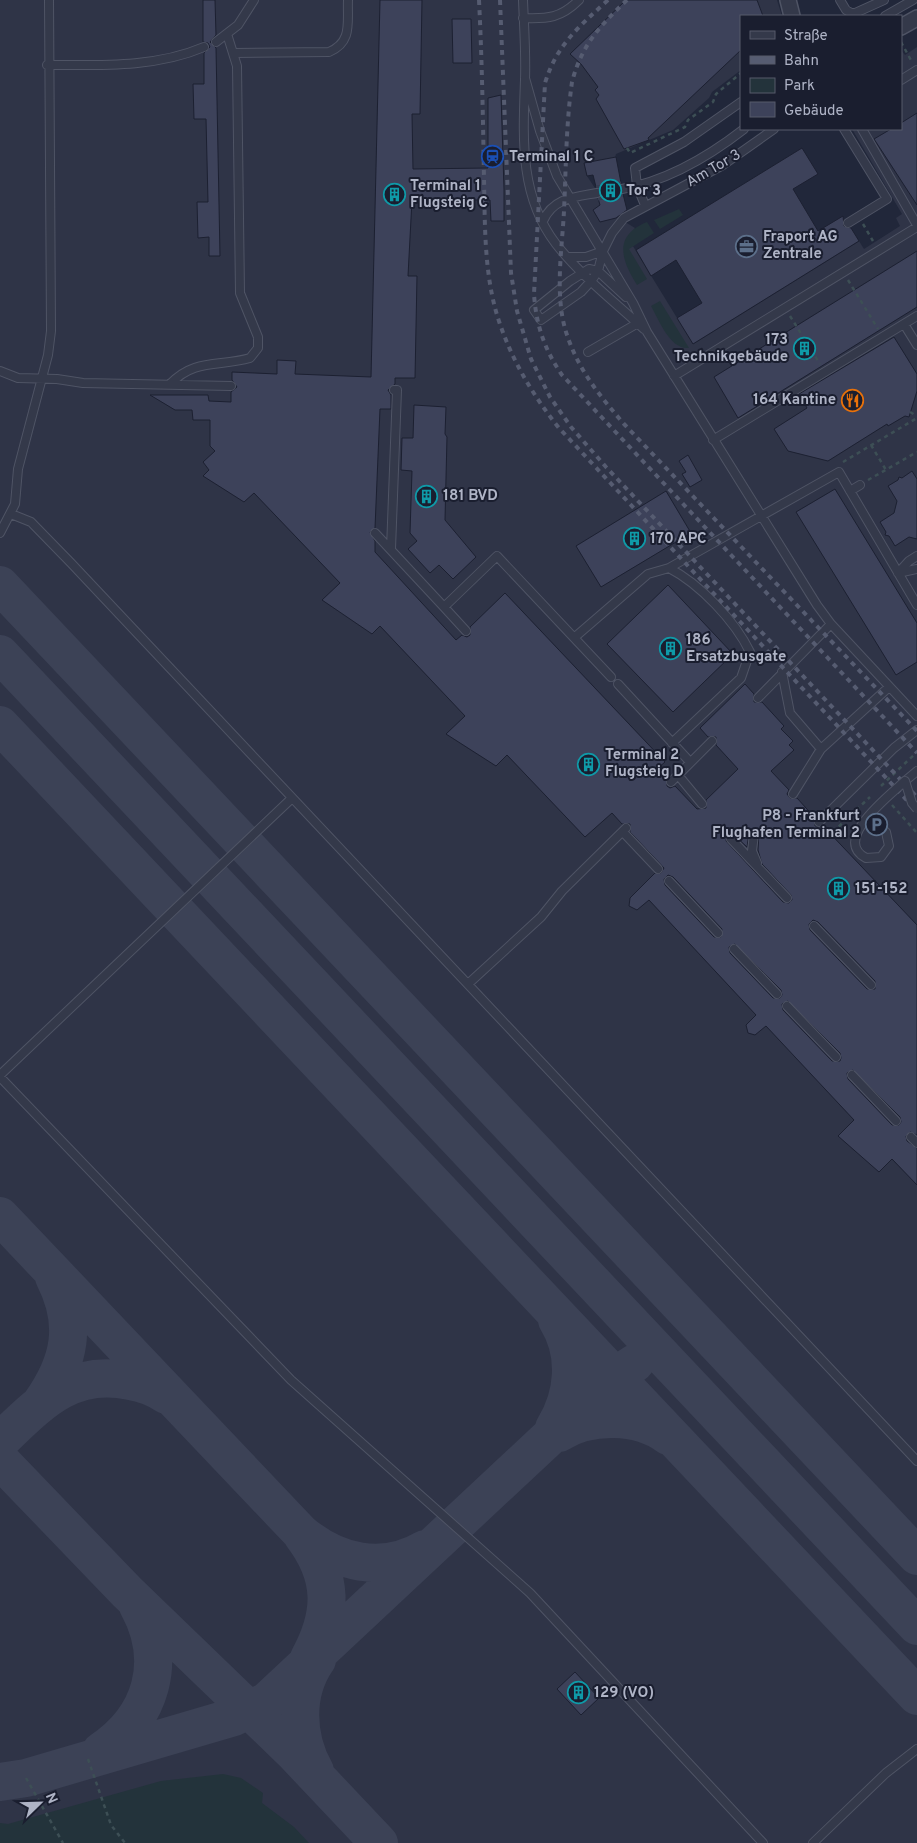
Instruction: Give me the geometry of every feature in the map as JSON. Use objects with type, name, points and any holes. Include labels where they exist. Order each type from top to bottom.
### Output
[{"type":"street","points":[[788,0],[792,15]]},
{"type":"street","points":[[902,26],[917,18]]},
{"type":"lane","points":[[0,533],[11,514],[16,495],[18,469],[42,379],[51,331],[47,65],[49,0]]},
{"type":"lane","points":[[216,42],[247,15],[254,0]]},
{"type":"lane","points":[[233,54],[329,52],[339,48],[345,41],[348,0]]},
{"type":"lane","points":[[523,0],[525,78],[523,130],[526,167],[532,198],[556,244],[647,332]]},
{"type":"lane","points":[[524,18],[554,18],[569,11],[579,0]]},
{"type":"lane","points":[[840,0],[846,10],[853,14],[884,0]]},
{"type":"lane","points":[[887,15],[913,0]]},
{"type":"lane","points":[[170,384],[182,372],[196,366],[250,358],[258,348],[258,337],[240,293],[237,66],[227,34]]},
{"type":"lane","points":[[47,65],[157,62],[182,56],[204,47]]},
{"type":"lane","points":[[902,79],[917,70]]},
{"type":"lane","points":[[525,78],[557,176],[603,251],[633,303],[647,332],[713,440],[801,582],[831,624],[917,716]]},
{"type":"lane","points":[[645,205],[637,186],[635,168],[684,142],[740,103]]},
{"type":"lane","name":"Am Tor 3","points":[[603,251],[612,233],[624,218],[645,205],[723,165],[773,130]]},
{"type":"lane","points":[[845,130],[886,199],[848,223]]},
{"type":"lane","points":[[674,376],[917,226],[863,130]]},
{"type":"lane","name":"Am Tor 3","points":[[622,189],[666,176],[706,155],[741,131]]},
{"type":"lane","points":[[543,221],[547,212],[555,204],[570,198],[597,193]]},
{"type":"lane","points":[[568,257],[594,256],[603,251]]},
{"type":"lane","points":[[603,251],[598,271],[581,292],[541,320],[534,310],[589,269],[598,271],[633,303]]},
{"type":"lane","points":[[713,440],[917,316]]},
{"type":"lane","points":[[588,352],[638,323]]},
{"type":"lane","points":[[904,324],[917,345]]},
{"type":"lane","points":[[0,371],[18,378],[82,383],[232,386]]},
{"type":"lane","points":[[391,549],[397,390],[394,390]]},
{"type":"lane","points":[[576,638],[648,574],[669,568],[839,472],[917,605]]},
{"type":"lane","points":[[850,491],[860,484]]},
{"type":"lane","points":[[11,514],[32,522],[291,799],[917,1461]]},
{"type":"lane","points":[[375,533],[466,631]]},
{"type":"lane","points":[[444,607],[497,556],[611,677]]},
{"type":"lane","points":[[898,574],[909,561],[917,556]]},
{"type":"lane","points":[[669,568],[687,577],[741,633],[750,652],[741,678],[672,743]]},
{"type":"lane","points":[[898,574],[917,569]]},
{"type":"lane","points":[[758,698],[831,624]]},
{"type":"lane","points":[[782,672],[790,713],[821,749]]},
{"type":"lane","points":[[618,684],[690,762]]},
{"type":"lane","points":[[793,794],[821,749],[890,687]]},
{"type":"lane","points":[[819,822],[894,748],[917,730]]},
{"type":"lane","points":[[671,782],[712,740]]},
{"type":"lane","points":[[876,825],[886,832],[889,846],[881,857],[866,858],[856,850],[854,843],[859,827],[917,771]]},
{"type":"lane","points":[[678,775],[702,804]]},
{"type":"lane","points":[[905,781],[912,803],[917,809]]},
{"type":"lane","points":[[291,799],[0,1076],[291,1380],[530,1593],[762,1843]]},
{"type":"lane","points":[[468,984],[541,917],[562,890],[624,830],[658,870]]},
{"type":"lane","points":[[754,834],[752,852],[759,867]]},
{"type":"lane","points":[[731,838],[787,898]]},
{"type":"lane","points":[[669,881],[718,933]]},
{"type":"lane","points":[[814,926],[871,985]]},
{"type":"lane","points":[[734,949],[777,994]]},
{"type":"lane","points":[[787,1006],[836,1057]]},
{"type":"lane","points":[[852,1075],[896,1121]]},
{"type":"lane","points":[[813,1843],[886,1773],[917,1749]]},
{"type":"path","points":[[902,44],[908,53]]},
{"type":"path","points":[[627,148],[630,153],[685,127],[688,120],[713,102],[716,94],[740,74]]},
{"type":"path","points":[[859,216],[874,242]]},
{"type":"path","points":[[843,272],[883,336]]},
{"type":"path","points":[[785,308],[824,372]]},
{"type":"path","points":[[845,460],[917,417],[910,412]]},
{"type":"path","points":[[871,445],[886,470]]},
{"type":"path","points":[[860,484],[917,452]]},
{"type":"path","points":[[891,804],[917,833]]},
{"type":"path","points":[[88,1760],[111,1825],[125,1843]]},
{"type":"path","points":[[26,1778],[63,1843]]},
{"type":"shaded area","points":[[0,0],[777,0],[782,15],[740,15],[740,71],[712,92],[709,98],[673,130],[616,154],[612,171],[587,176],[612,214],[635,228],[628,238],[693,344],[859,241],[864,249],[900,226],[896,218],[902,214],[853,130],[902,130],[902,51],[905,55],[917,47],[917,1843],[0,1843]]},
{"type":"green space","points":[[679,209],[683,215],[660,229],[654,220]]},
{"type":"green space","points":[[647,222],[654,233],[629,249],[647,279],[637,285],[624,258],[624,242],[629,234]]},
{"type":"green space","points":[[660,301],[689,348],[676,344],[666,333],[651,306]]},
{"type":"green space","points":[[223,1774],[241,1778],[263,1793],[262,1803],[294,1827],[309,1843],[0,1843],[0,1823],[8,1824],[161,1781]]},
{"type":"building","points":[[203,0],[215,0],[216,35],[210,42],[216,48],[220,256],[209,256],[209,237],[198,238],[197,202],[208,202],[206,119],[194,119],[193,84],[204,84],[204,53],[210,47],[208,43],[203,42]]},
{"type":"building","name":"Terminal 2 Flugsteig D","points":[[380,0],[422,0],[420,114],[412,114],[413,169],[488,168],[488,98],[501,95],[504,221],[491,221],[490,200],[412,200],[408,276],[417,276],[415,378],[395,378],[395,384],[388,390],[391,395],[391,409],[380,409],[375,528],[370,532],[375,541],[375,552],[456,640],[462,635],[467,637],[470,635],[470,627],[505,593],[665,762],[658,768],[667,778],[667,786],[670,788],[675,786],[697,809],[706,808],[706,800],[738,769],[716,745],[716,737],[708,737],[700,728],[745,684],[754,694],[754,702],[762,702],[784,726],[781,729],[793,741],[789,745],[794,750],[771,771],[789,790],[787,794],[790,798],[797,798],[815,818],[815,826],[823,826],[917,925],[917,1135],[910,1132],[906,1136],[907,1141],[917,1148],[917,1185],[892,1159],[879,1172],[838,1136],[854,1120],[766,1026],[755,1035],[748,1033],[746,1025],[756,1015],[649,900],[637,910],[629,906],[630,898],[655,873],[661,873],[664,868],[630,832],[630,824],[622,824],[612,813],[585,837],[507,755],[496,766],[446,734],[465,716],[380,626],[372,634],[322,600],[340,583],[254,493],[244,502],[203,476],[209,470],[203,462],[215,451],[210,446],[210,420],[193,420],[192,410],[175,410],[150,395],[208,395],[209,401],[231,402],[231,392],[237,387],[232,380],[232,372],[277,374],[277,360],[296,361],[295,374],[371,377]],"holes":[[[752,829],[759,832],[758,850],[762,864],[791,895],[792,900],[789,903],[783,902],[726,841],[727,835],[733,834],[747,847],[749,833]],[[668,875],[673,877],[722,929],[721,937],[714,937],[665,885],[664,879]],[[813,920],[818,922],[875,981],[875,989],[867,989],[810,930],[809,924]],[[735,944],[781,990],[782,995],[780,998],[773,998],[730,953],[729,947]],[[788,1001],[840,1053],[840,1061],[832,1061],[783,1010],[782,1004]],[[853,1070],[900,1117],[901,1122],[899,1125],[892,1125],[848,1079],[847,1073]]]},
{"type":"building","points":[[626,0],[757,0],[763,15],[740,15],[740,51],[648,138],[649,140],[624,149],[596,99],[599,95],[595,90],[598,87],[581,64],[570,54]]},
{"type":"building","points":[[452,19],[471,19],[472,63],[453,63]]},
{"type":"building","points":[[917,113],[917,205],[874,139],[889,130],[902,130],[902,122]]},
{"type":"building","name":"Fraport AG Zentrale","points":[[802,148],[818,174],[793,189],[818,231],[843,216],[844,226],[851,228],[859,241],[693,344],[677,318],[702,303],[676,260],[651,276],[636,250]]},
{"type":"building","name":"Tor 3","points":[[616,157],[621,183],[616,190],[618,193],[623,194],[627,210],[616,218],[600,222],[593,210],[600,205],[598,198],[602,192],[596,187],[593,175],[587,176],[584,163]]},
{"type":"building","name":"173 Technikgebäude","points":[[917,251],[917,307],[738,418],[714,377]]},
{"type":"building","name":"164 Kantine","points":[[894,337],[917,374],[917,391],[909,417],[905,416],[888,426],[887,424],[828,461],[788,451],[774,429],[807,408],[799,394]]},
{"type":"building","name":"181 BVD","points":[[414,405],[446,407],[445,520],[476,557],[453,579],[439,565],[430,573],[408,549],[417,541],[410,533],[412,471],[401,470],[402,438],[413,438]]},
{"type":"building","points":[[688,455],[702,480],[690,487],[682,474],[686,472],[679,461]]},
{"type":"building","points":[[912,471],[917,479],[917,539],[909,537],[895,546],[889,536],[885,535],[886,532],[880,522],[894,513],[897,501],[888,486],[898,480],[899,477],[902,478]]},
{"type":"building","points":[[835,489],[917,623],[917,662],[896,675],[796,512]]},
{"type":"building","name":"170 APC","points":[[666,491],[691,533],[601,587],[576,546]]},
{"type":"building","name":"186 Ersatzbusgate","points":[[668,585],[733,654],[673,712],[607,644]]},
{"type":"building","name":"129 (VO)","points":[[575,1672],[599,1698],[581,1715],[557,1689]]},
{"type":"taxiway","points":[[0,585],[917,1556]]},
{"type":"taxiway","points":[[0,654],[917,1626]]},
{"type":"taxiway","points":[[0,725],[917,1696]]},
{"type":"taxiway","points":[[0,1216],[301,1533],[330,1552],[360,1562],[393,1561],[409,1557],[425,1549]]},
{"type":"taxiway","points":[[41,1403],[59,1373],[67,1342],[66,1311],[62,1294],[54,1277]]},
{"type":"taxiway","points":[[554,1428],[566,1402],[571,1375],[568,1347],[564,1333],[557,1320]]},
{"type":"taxiway","points":[[0,1782],[26,1778],[234,1717],[267,1701],[615,1376],[635,1363]]},
{"type":"taxiway","points":[[0,1441],[43,1402],[58,1392],[90,1380],[109,1378],[135,1382],[144,1384],[166,1395]]},
{"type":"taxiway","points":[[559,1433],[585,1422],[614,1419],[629,1420],[643,1424],[668,1436]]},
{"type":"taxiway","points":[[0,1460],[127,1592],[293,1752],[379,1843]]},
{"type":"taxiway","points":[[302,1535],[320,1566],[325,1581],[326,1596],[323,1626],[309,1658]]},
{"type":"taxiway","points":[[101,1751],[133,1722],[143,1705],[150,1686],[153,1667],[152,1647],[147,1627],[138,1606]]},
{"type":"taxiway","points":[[315,1771],[304,1744],[300,1715],[304,1686],[317,1660]]},
{"type":"tunnel","points":[[597,193],[622,189]]},
{"type":"railway","points":[[479,0],[487,264],[497,315],[508,345],[522,374],[559,428],[917,811]]},
{"type":"railway","points":[[500,0],[511,273],[517,311],[531,359],[550,397],[571,427],[606,467],[917,797]]},
{"type":"railway","points":[[608,0],[570,37],[556,57],[545,83],[534,294],[539,326],[550,356],[562,375],[917,753]]},
{"type":"railway","points":[[627,0],[593,36],[581,57],[572,82],[567,130],[560,273],[563,320],[572,348],[584,372],[624,424],[917,731]]},
{"type":"place","name":"Terminal 1 C","points":[[493,157]]},
{"type":"place","name":"Tor 3","points":[[610,191]]},
{"type":"place","name":"Terminal 1 Flugsteig C","points":[[394,195]]},
{"type":"place","name":"Fraport AG Zentrale","points":[[747,246]]},
{"type":"place","name":"173 Technikgebäude","points":[[804,349]]},
{"type":"place","name":"164 Kantine","points":[[852,400]]},
{"type":"place","name":"181 BVD","points":[[427,496]]},
{"type":"place","name":"170 APC","points":[[634,539]]},
{"type":"place","name":"186 Ersatzbusgate","points":[[670,649]]},
{"type":"place","name":"Terminal 2 Flugsteig D","points":[[589,764]]},
{"type":"place","name":"P8 - Frankfurt Flughafen Terminal 2","points":[[876,825]]},
{"type":"place","name":"151-152","points":[[839,889]]},
{"type":"place","name":"129 (VO)","points":[[578,1693]]}]
